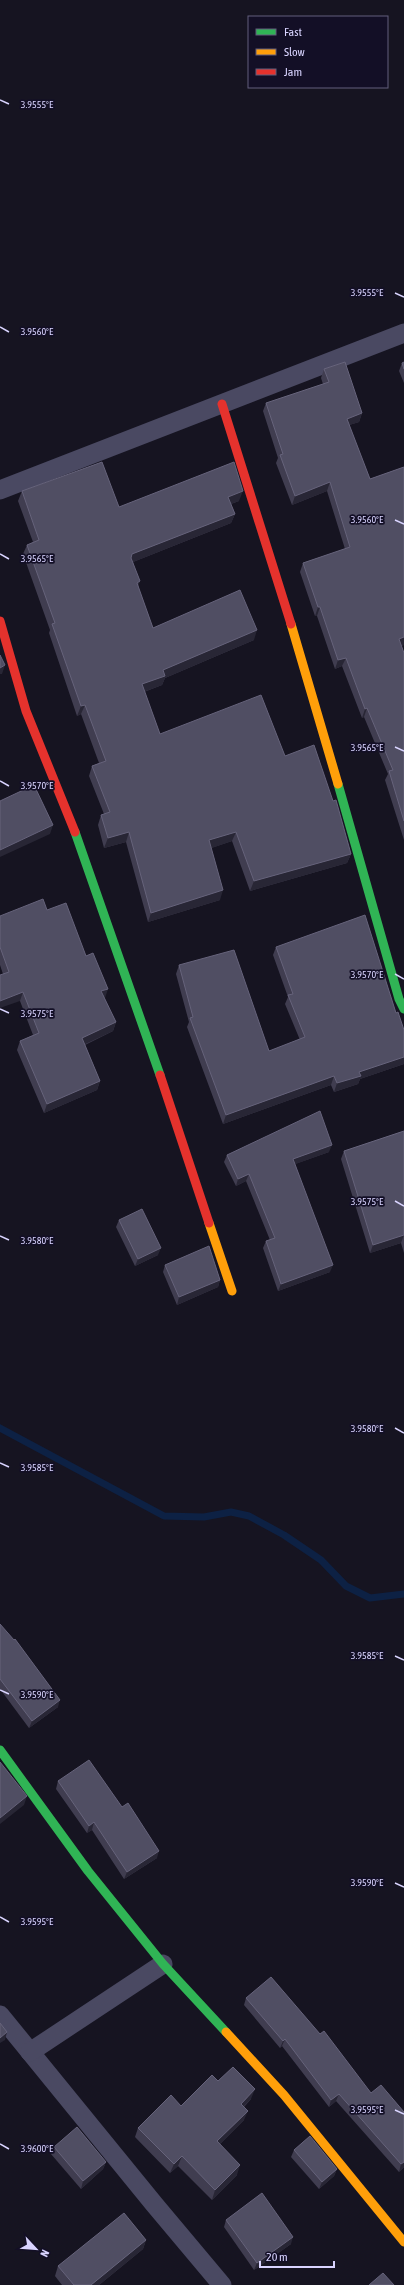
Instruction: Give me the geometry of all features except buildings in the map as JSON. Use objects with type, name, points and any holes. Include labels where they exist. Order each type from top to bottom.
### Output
[{"type":"street","points":[[0,490],[404,333]]},
{"type":"street","points":[[222,404],[305,669],[399,999],[404,1010]]},
{"type":"street","points":[[0,621],[26,711],[85,858],[152,1048],[232,1291]]},
{"type":"street","points":[[0,1750],[88,1871],[163,1964],[284,2095],[404,2242]]},
{"type":"street","points":[[30,2052],[163,1964]]},
{"type":"street","points":[[0,2015],[222,2285]]},
{"type":"waterway","points":[[0,1428],[164,1516],[204,1517],[231,1512],[249,1516],[284,1535],[321,1560],[346,1586],[370,1598],[404,1594]]},
{"type":"traffic: fast","points":[[338,784],[399,999],[404,1009]]},
{"type":"traffic: fast","points":[[75,832],[160,1075]]},
{"type":"traffic: fast","points":[[0,1750],[88,1871],[163,1964],[226,2032]]},
{"type":"traffic: slow","points":[[291,624],[338,784]]},
{"type":"traffic: slow","points":[[209,1223],[232,1291]]},
{"type":"traffic: slow","points":[[226,2032],[284,2095],[404,2242]]},
{"type":"traffic: jam","points":[[222,404],[291,624]]},
{"type":"traffic: jam","points":[[0,621],[26,711],[75,832]]},
{"type":"traffic: jam","points":[[160,1075],[209,1223]]}]
